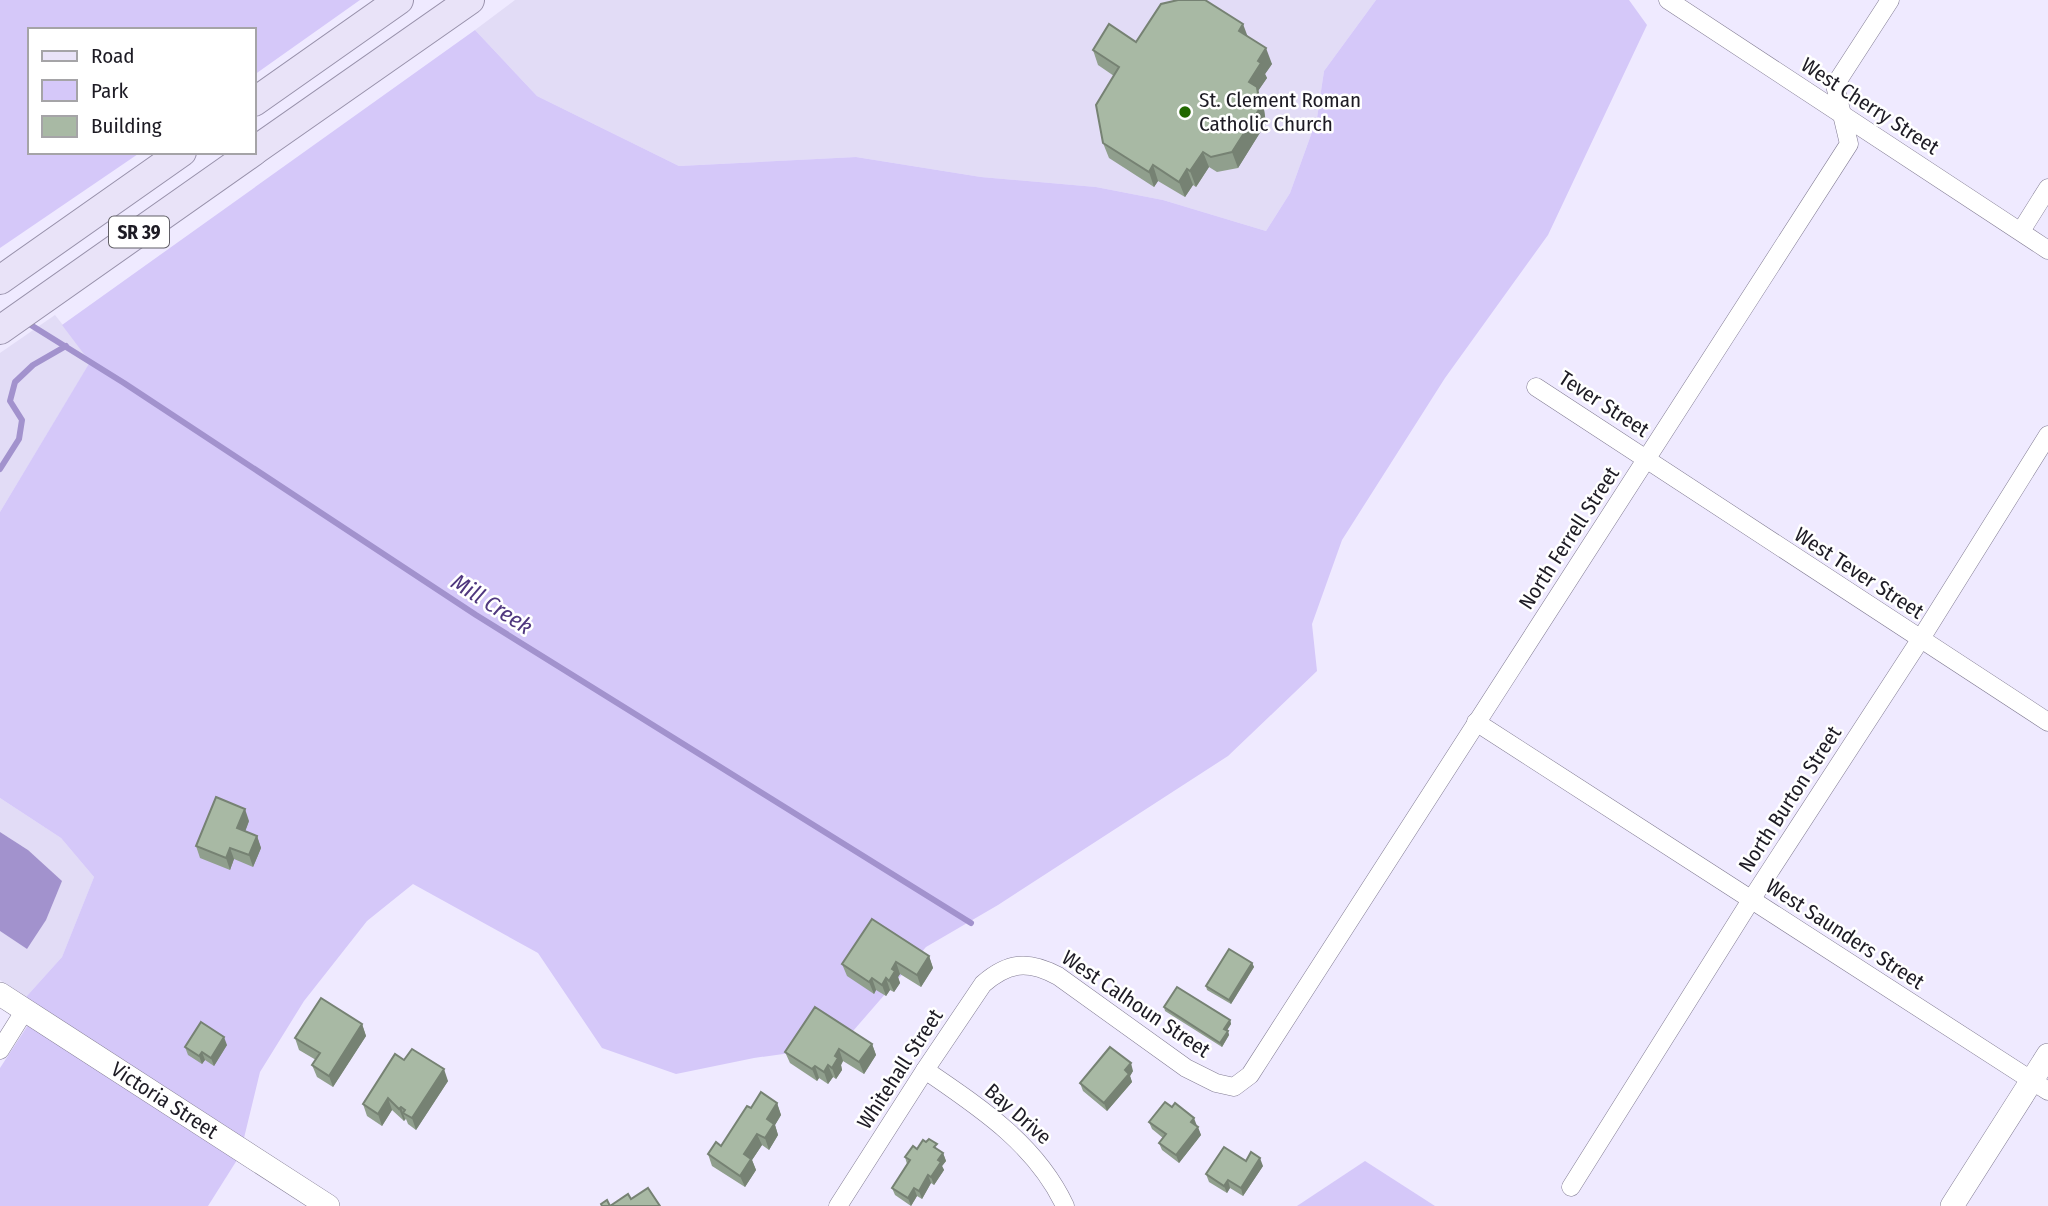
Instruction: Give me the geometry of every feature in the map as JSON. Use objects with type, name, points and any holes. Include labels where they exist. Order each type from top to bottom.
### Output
[{"type":"main road","points":[[256,101],[399,0]]},
{"type":"main road","name":"SR 39","points":[[256,150],[470,0]]},
{"type":"main road","name":"SR 39","points":[[0,280],[179,154]]},
{"type":"main road","name":"SR 39","points":[[12,321],[250,154]]},
{"type":"street","name":"West Cherry Street","points":[[1668,0],[2048,250]]},
{"type":"street","name":"North Ferrell Street","points":[[1234,1087],[1244,1082],[1255,1068],[1849,144],[1835,85],[1890,0]]},
{"type":"street","points":[[2021,231],[2048,188]]},
{"type":"street","name":"Tever Street","points":[[1536,387],[1647,460]]},
{"type":"street","name":"North Burton Street","points":[[1571,1187],[2048,435]]},
{"type":"street","name":"West Tever Street","points":[[1647,460],[2048,722]]},
{"type":"street","name":"West Saunders Street","points":[[1476,722],[2040,1086]]},
{"type":"street","name":"West Calhoun Street","points":[[1010,967],[1027,965],[1044,968],[1185,1068],[1216,1083],[1234,1087]]},
{"type":"street","name":"Whitehall Street","points":[[838,1206],[983,984],[996,973],[1010,967]]},
{"type":"street","name":"Victoria Street","points":[[0,994],[328,1206]]},
{"type":"street","points":[[0,1050],[25,1010]]},
{"type":"street","points":[[1952,1206],[2040,1086],[2048,1055]]},
{"type":"street","name":"Bay Drive","points":[[925,1070],[974,1104],[1021,1143],[1036,1158],[1065,1206]]},
{"type":"shaded area","points":[[515,0],[1376,0],[1324,71],[1317,118],[1290,193],[1266,231],[1163,200],[1096,187],[981,177],[856,157],[679,166],[537,96],[475,30]]},
{"type":"shaded area","points":[[55,315],[91,361],[0,512],[0,353]]},
{"type":"shaded area","points":[[0,798],[61,838],[94,877],[62,957],[26,997],[0,980],[0,931],[27,949],[28,850],[0,832]]},
{"type":"shaded area","points":[[0,832],[28,850],[62,881],[46,920],[27,949],[0,931]]},
{"type":"green space","points":[[0,0],[360,0],[256,74],[256,28],[28,28],[28,154],[138,154],[0,248]]},
{"type":"green space","points":[[1376,0],[1629,0],[1647,25],[1548,235],[1445,378],[1342,540],[1312,624],[1317,671],[1228,756],[998,905],[926,947],[840,1046],[754,1058],[676,1074],[602,1048],[538,953],[413,884],[367,921],[304,1001],[260,1072],[244,1138],[26,997],[62,957],[94,877],[61,838],[0,798],[0,512],[90,362],[62,325],[475,30],[537,96],[679,166],[856,157],[981,177],[1096,187],[1163,200],[1266,231],[1290,193],[1317,118],[1324,71]]},
{"type":"green space","points":[[28,1025],[237,1160],[208,1206],[0,1206],[0,1068]]},
{"type":"green space","points":[[1365,1161],[1435,1206],[1297,1206]]},
{"type":"building","name":"St. Clement Roman Catholic Church","points":[[1178,0],[1205,0],[1243,24],[1239,31],[1266,48],[1258,61],[1261,63],[1249,82],[1257,87],[1260,108],[1232,152],[1211,157],[1203,152],[1179,182],[1153,165],[1149,172],[1103,143],[1096,105],[1119,67],[1093,50],[1109,24],[1136,42],[1161,4]]},
{"type":"building","points":[[216,797],[245,809],[237,828],[257,836],[249,855],[230,848],[226,858],[196,846]]},
{"type":"building","points":[[872,919],[929,956],[917,975],[896,962],[892,969],[895,971],[889,981],[886,978],[882,985],[872,978],[869,982],[842,964]]},
{"type":"building","points":[[1229,949],[1252,963],[1229,1000],[1206,986]]},
{"type":"building","points":[[1177,987],[1230,1020],[1224,1029],[1228,1031],[1220,1043],[1164,1007]]},
{"type":"building","points":[[321,998],[362,1024],[329,1076],[312,1065],[320,1053],[295,1038]]},
{"type":"building","points":[[815,1007],[872,1044],[859,1062],[839,1049],[835,1056],[838,1058],[832,1068],[828,1065],[824,1072],[815,1066],[812,1069],[785,1052]]},
{"type":"building","points":[[201,1022],[224,1037],[211,1058],[202,1052],[199,1056],[185,1047]]},
{"type":"building","points":[[1110,1047],[1131,1063],[1125,1070],[1129,1074],[1104,1103],[1080,1083]]},
{"type":"building","points":[[412,1049],[444,1069],[412,1118],[388,1098],[378,1114],[363,1104],[395,1054],[404,1060]]},
{"type":"building","points":[[761,1092],[777,1103],[767,1119],[774,1124],[765,1138],[757,1134],[744,1154],[751,1159],[740,1176],[708,1154],[716,1142],[721,1146],[747,1106],[751,1108]]},
{"type":"building","points":[[1165,1102],[1172,1107],[1175,1103],[1194,1118],[1191,1122],[1198,1127],[1176,1155],[1159,1143],[1166,1134],[1149,1122]]},
{"type":"building","points":[[929,1139],[937,1144],[934,1147],[943,1153],[938,1160],[941,1162],[931,1177],[928,1175],[919,1191],[914,1188],[908,1198],[892,1188],[910,1160],[905,1157],[913,1146],[917,1149],[923,1140],[926,1142]]},
{"type":"building","points":[[1224,1147],[1246,1161],[1251,1152],[1260,1158],[1241,1188],[1228,1180],[1224,1186],[1206,1174]]},
{"type":"building","points":[[648,1188],[660,1206],[610,1206],[628,1194],[631,1199]]},
{"type":"building","points":[[607,1200],[610,1206],[602,1206],[601,1204]]},
{"type":"waterway","name":"Mill Creek","points":[[26,322],[124,383],[476,615],[971,923]]},
{"type":"waterway","points":[[0,469],[19,439],[22,420],[10,401],[15,382],[33,365],[66,346]]},
{"type":"place","name":"St. Clement Roman Catholic Church","points":[[1185,112]]}]
